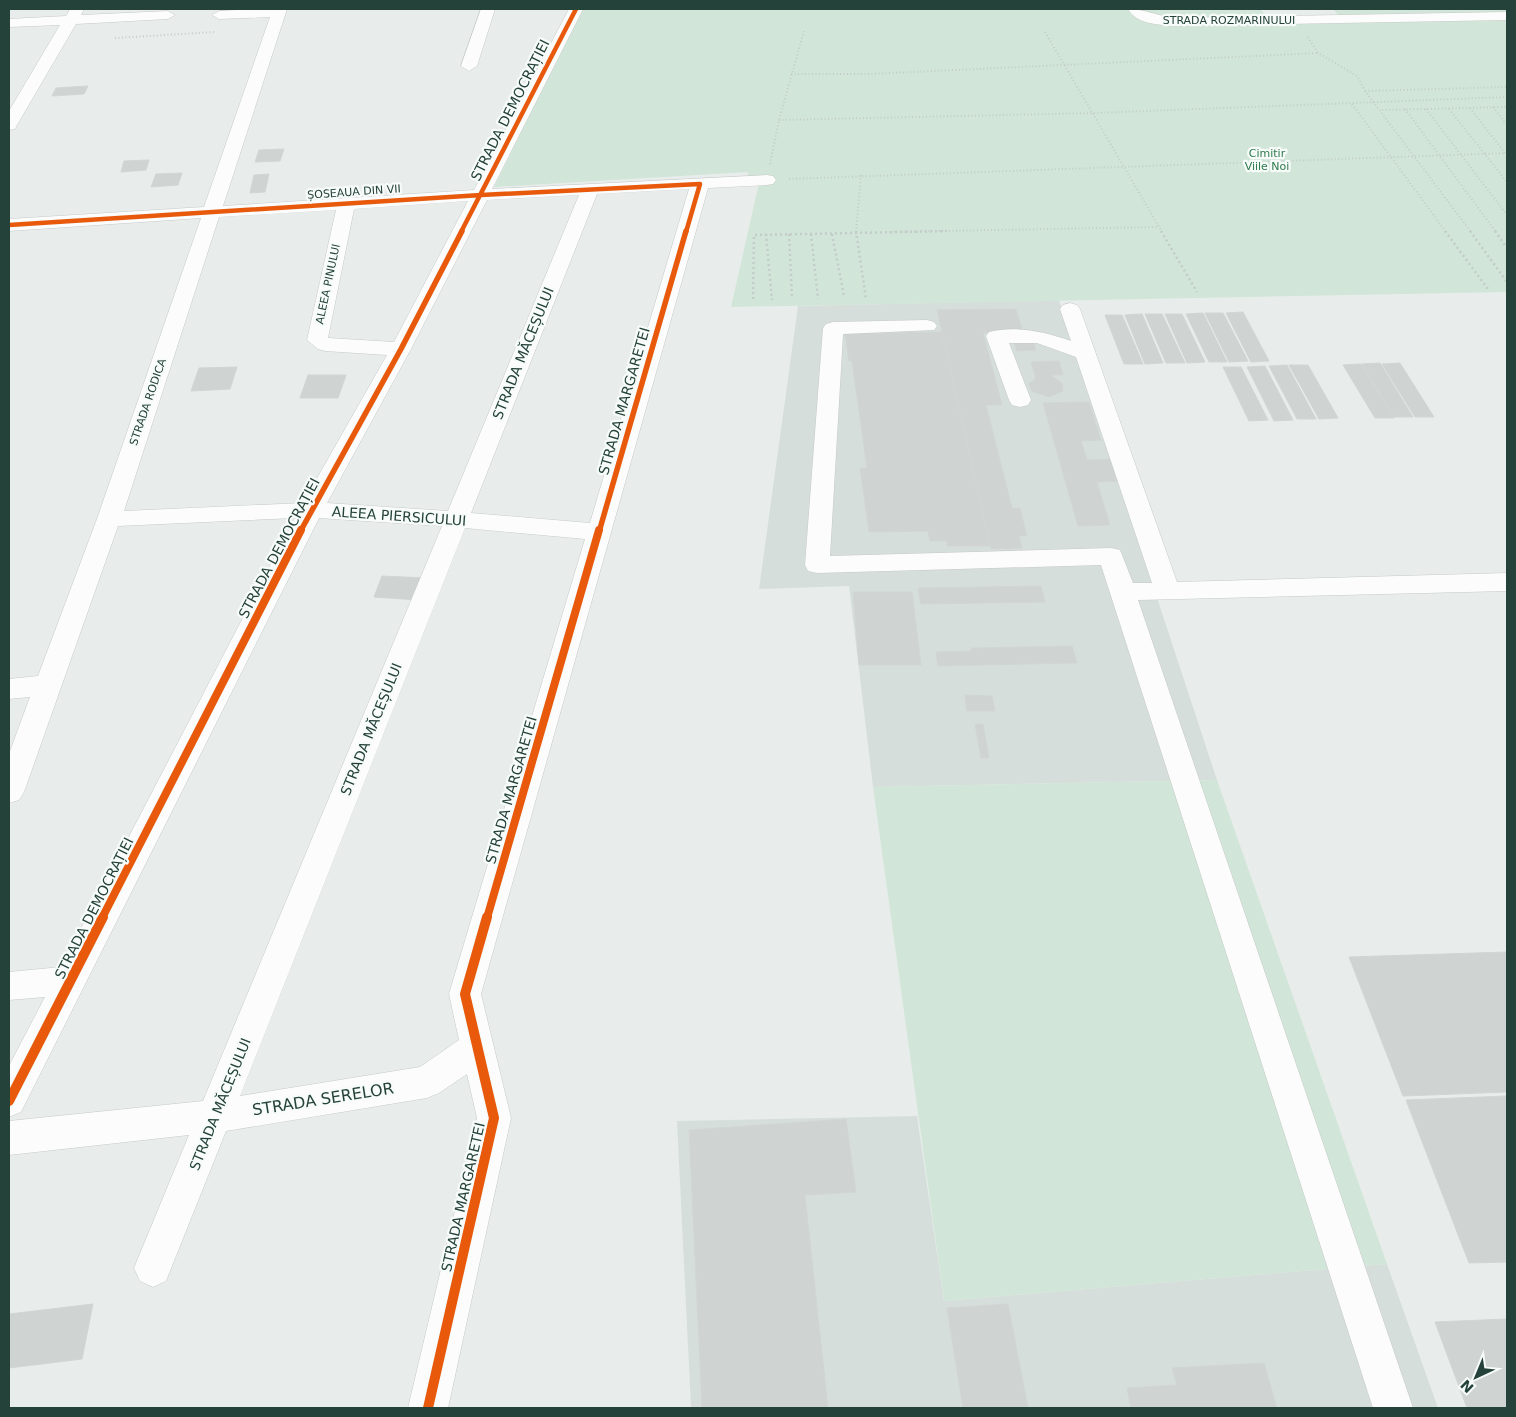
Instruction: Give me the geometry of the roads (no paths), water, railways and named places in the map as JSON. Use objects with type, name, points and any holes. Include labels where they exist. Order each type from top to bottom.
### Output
[{"type":"street","points":[[469,66],[488,9]]},
{"type":"street","name":"STRADA DEMOCRAȚIEI","points":[[9,1101],[311,510],[401,349],[576,9]]},
{"type":"street","name":"STRADA ROZMARINULUI","points":[[1135,9],[1139,14],[1146,17],[1172,22],[1507,16]]},
{"type":"street","points":[[219,14],[279,10]]},
{"type":"street","name":"STRADA RODICA","points":[[9,792],[109,519],[279,10]]},
{"type":"street","points":[[9,23],[73,14],[168,15]]},
{"type":"street","points":[[9,125],[73,14]]},
{"type":"street","name":"ȘOSEAUA DIN VII","points":[[9,225],[480,195],[767,180]]},
{"type":"street","name":"STRADA MARGARETEI","points":[[428,1408],[494,1118],[465,994],[700,184]]},
{"type":"street","name":"STRADA MĂCEȘULUI","points":[[153,1268],[590,190]]},
{"type":"street","name":"ALEEA PINULUI","points":[[346,204],[317,340],[325,345],[401,349]]},
{"type":"street","points":[[1070,309],[1168,591]]},
{"type":"street","points":[[927,326],[833,328],[817,565],[1111,556],[1394,1408]]},
{"type":"street","points":[[1020,400],[996,336],[1039,337],[1086,353]]},
{"type":"street","name":"ALEEA PIERSICULUI","points":[[109,519],[311,510],[456,519],[599,532]]},
{"type":"street","points":[[1124,592],[1507,582]]},
{"type":"street","points":[[9,689],[48,685]]},
{"type":"street","points":[[9,986],[71,980]]},
{"type":"street","name":"STRADA SERELOR","points":[[9,1138],[215,1116],[427,1082],[477,1047]]},
{"type":"park label","name":"Cimitir Viile Noi","points":[[1267,159]]}]
